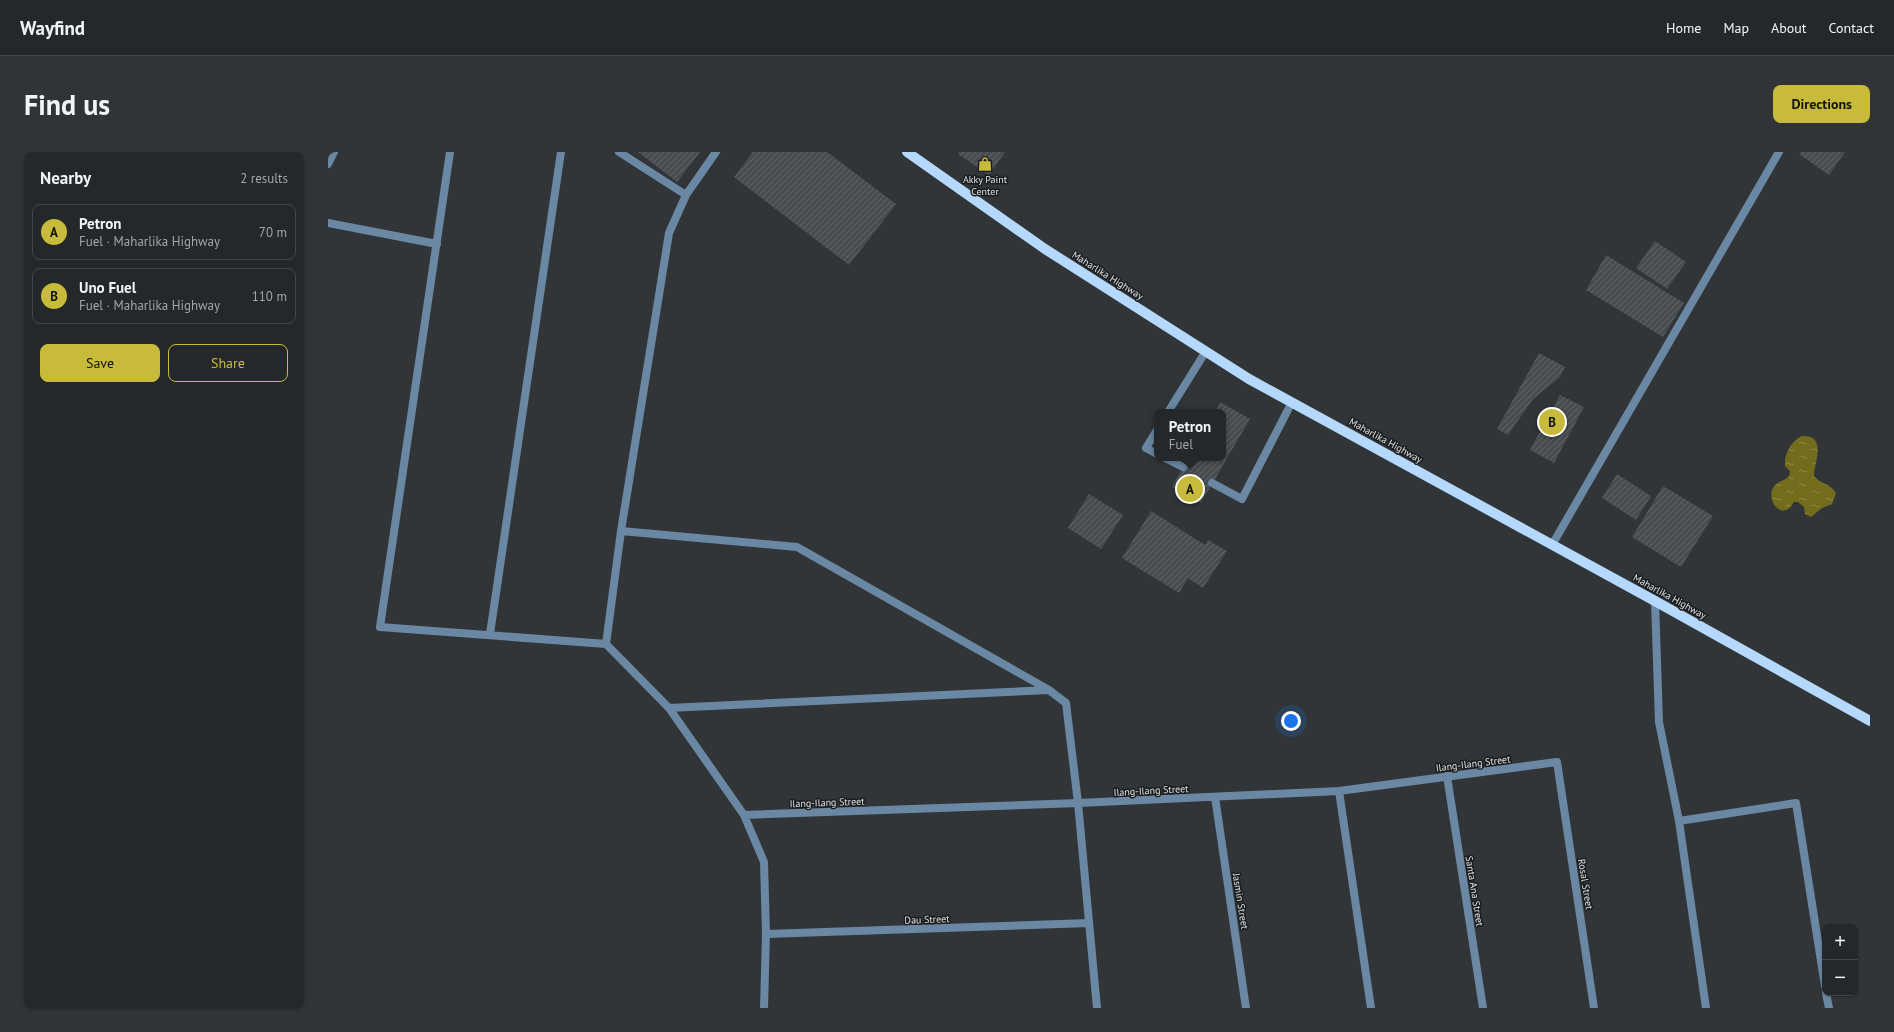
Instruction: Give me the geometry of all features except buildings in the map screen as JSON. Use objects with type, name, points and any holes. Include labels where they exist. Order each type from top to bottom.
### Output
[{"type":"main road","name":"Maharlika Highway","points":[[907,152],[1045,249],[1249,379],[1655,601],[1870,721]]},
{"type":"street","points":[[328,164],[334,152]]},
{"type":"street","points":[[450,152],[380,627],[490,634],[606,644],[669,708],[744,815],[764,862],[766,934],[764,1008]]},
{"type":"street","points":[[490,634],[561,152]]},
{"type":"street","points":[[620,152],[686,195]]},
{"type":"street","points":[[606,644],[621,532],[669,233],[686,195],[716,152]]},
{"type":"street","points":[[1552,545],[1779,152]]},
{"type":"street","points":[[328,223],[437,244]]},
{"type":"street","points":[[1170,409],[1206,351]]},
{"type":"street","points":[[1212,483],[1242,499],[1292,402]]},
{"type":"street","points":[[1154,435],[1146,448],[1154,452]]},
{"type":"street","points":[[1171,461],[1183,467]]},
{"type":"street","points":[[621,532],[797,547],[1048,690],[1066,703],[1078,803],[1097,1008]]},
{"type":"street","points":[[1655,601],[1659,722],[1679,821],[1706,1008]]},
{"type":"street","points":[[669,708],[1048,690]]},
{"type":"street","name":"Ilang-Ilang Street","points":[[744,815],[1078,803],[1339,791],[1557,762]]},
{"type":"street","name":"Rosal Street","points":[[1557,762],[1594,1008]]},
{"type":"street","name":"Santa Ana Street","points":[[1447,776],[1483,1008]]},
{"type":"street","points":[[1339,791],[1371,1008]]},
{"type":"street","name":"Jasmin Street","points":[[1215,797],[1246,1008]]},
{"type":"street","points":[[1679,821],[1796,803],[1822,967]]},
{"type":"street","name":"Dau Street","points":[[766,934],[1089,923]]},
{"type":"street","points":[[1826,996],[1828,1008]]},
{"type":"water","points":[[1802,436],[1810,437],[1815,440],[1817,445],[1818,451],[1814,476],[1819,481],[1831,487],[1836,493],[1832,504],[1822,508],[1811,517],[1805,514],[1804,507],[1798,502],[1794,502],[1788,509],[1780,510],[1774,504],[1771,494],[1775,485],[1787,478],[1790,474],[1790,471],[1785,466],[1787,453],[1795,441]]},
{"type":"place","name":"Akky Paint Center","points":[[985,164]]},
{"type":"place","name":"Uno Fuel","points":[[1552,422]]},
{"type":"place","name":"Petron","points":[[1190,489]]}]
